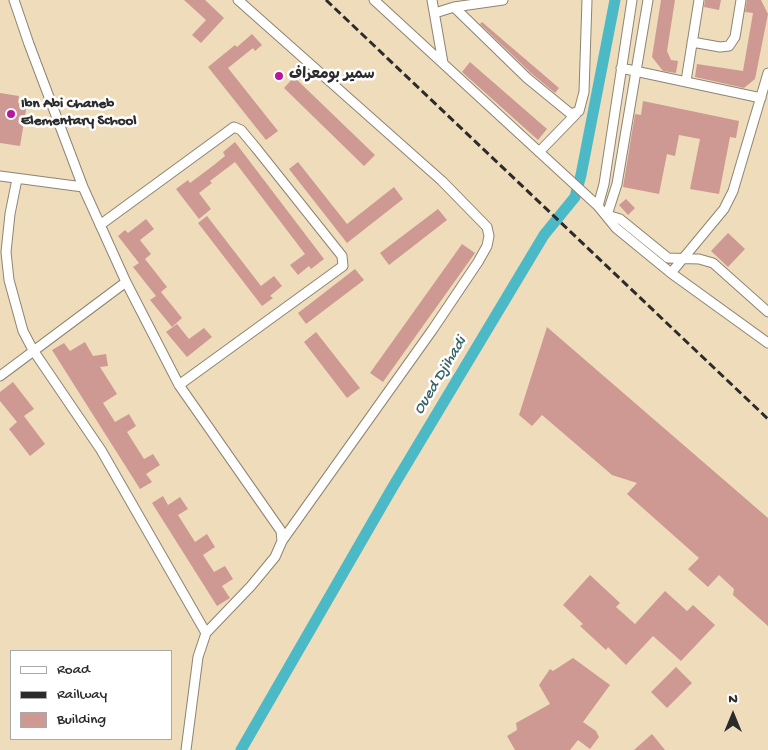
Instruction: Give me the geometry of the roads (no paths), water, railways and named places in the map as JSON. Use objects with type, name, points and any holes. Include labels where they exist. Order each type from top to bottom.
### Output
[{"type":"street","points":[[14,0],[83,187],[126,282],[179,385],[204,423],[275,519],[282,531],[282,540]]},
{"type":"street","points":[[186,750],[198,658],[206,633],[251,586],[275,557],[282,540],[433,329],[478,262],[487,246],[489,236],[487,227],[442,182],[238,0]]},
{"type":"street","points":[[374,0],[598,206],[616,228],[671,273],[768,343]]},
{"type":"street","points":[[432,0],[442,63]]},
{"type":"street","points":[[435,13],[454,7],[503,0]]},
{"type":"street","points":[[539,152],[579,111],[584,92],[587,0]]},
{"type":"street","points":[[598,206],[605,177],[632,0]]},
{"type":"street","points":[[607,215],[617,184],[648,0]]},
{"type":"street","points":[[686,81],[699,0]]},
{"type":"street","points":[[692,42],[720,48],[729,46],[735,37],[741,0]]},
{"type":"street","points":[[454,7],[564,111],[576,114]]},
{"type":"street","points":[[621,68],[761,98]]},
{"type":"street","points":[[671,273],[680,259],[724,209],[733,191],[768,74]]},
{"type":"street","points":[[100,225],[234,127],[241,130],[342,256],[342,266],[179,385]]},
{"type":"street","points":[[0,176],[83,187]]},
{"type":"street","points":[[17,179],[10,214],[6,252],[15,308],[33,350],[101,450],[206,633]]},
{"type":"street","points":[[607,215],[620,219],[664,256],[680,259],[699,258],[713,263],[768,312]]},
{"type":"street","points":[[0,376],[126,282]]},
{"type":"waterway","name":"Oued Djihadi","points":[[241,750],[391,490],[544,235],[575,197],[581,175],[615,0]]},
{"type":"railway","points":[[326,0],[768,419]]},
{"type":"place","name":"سمير بومعراف","points":[[279,76]]},
{"type":"place","name":"Ibn Abi Chaneb Elementary School","points":[[11,114]]}]
